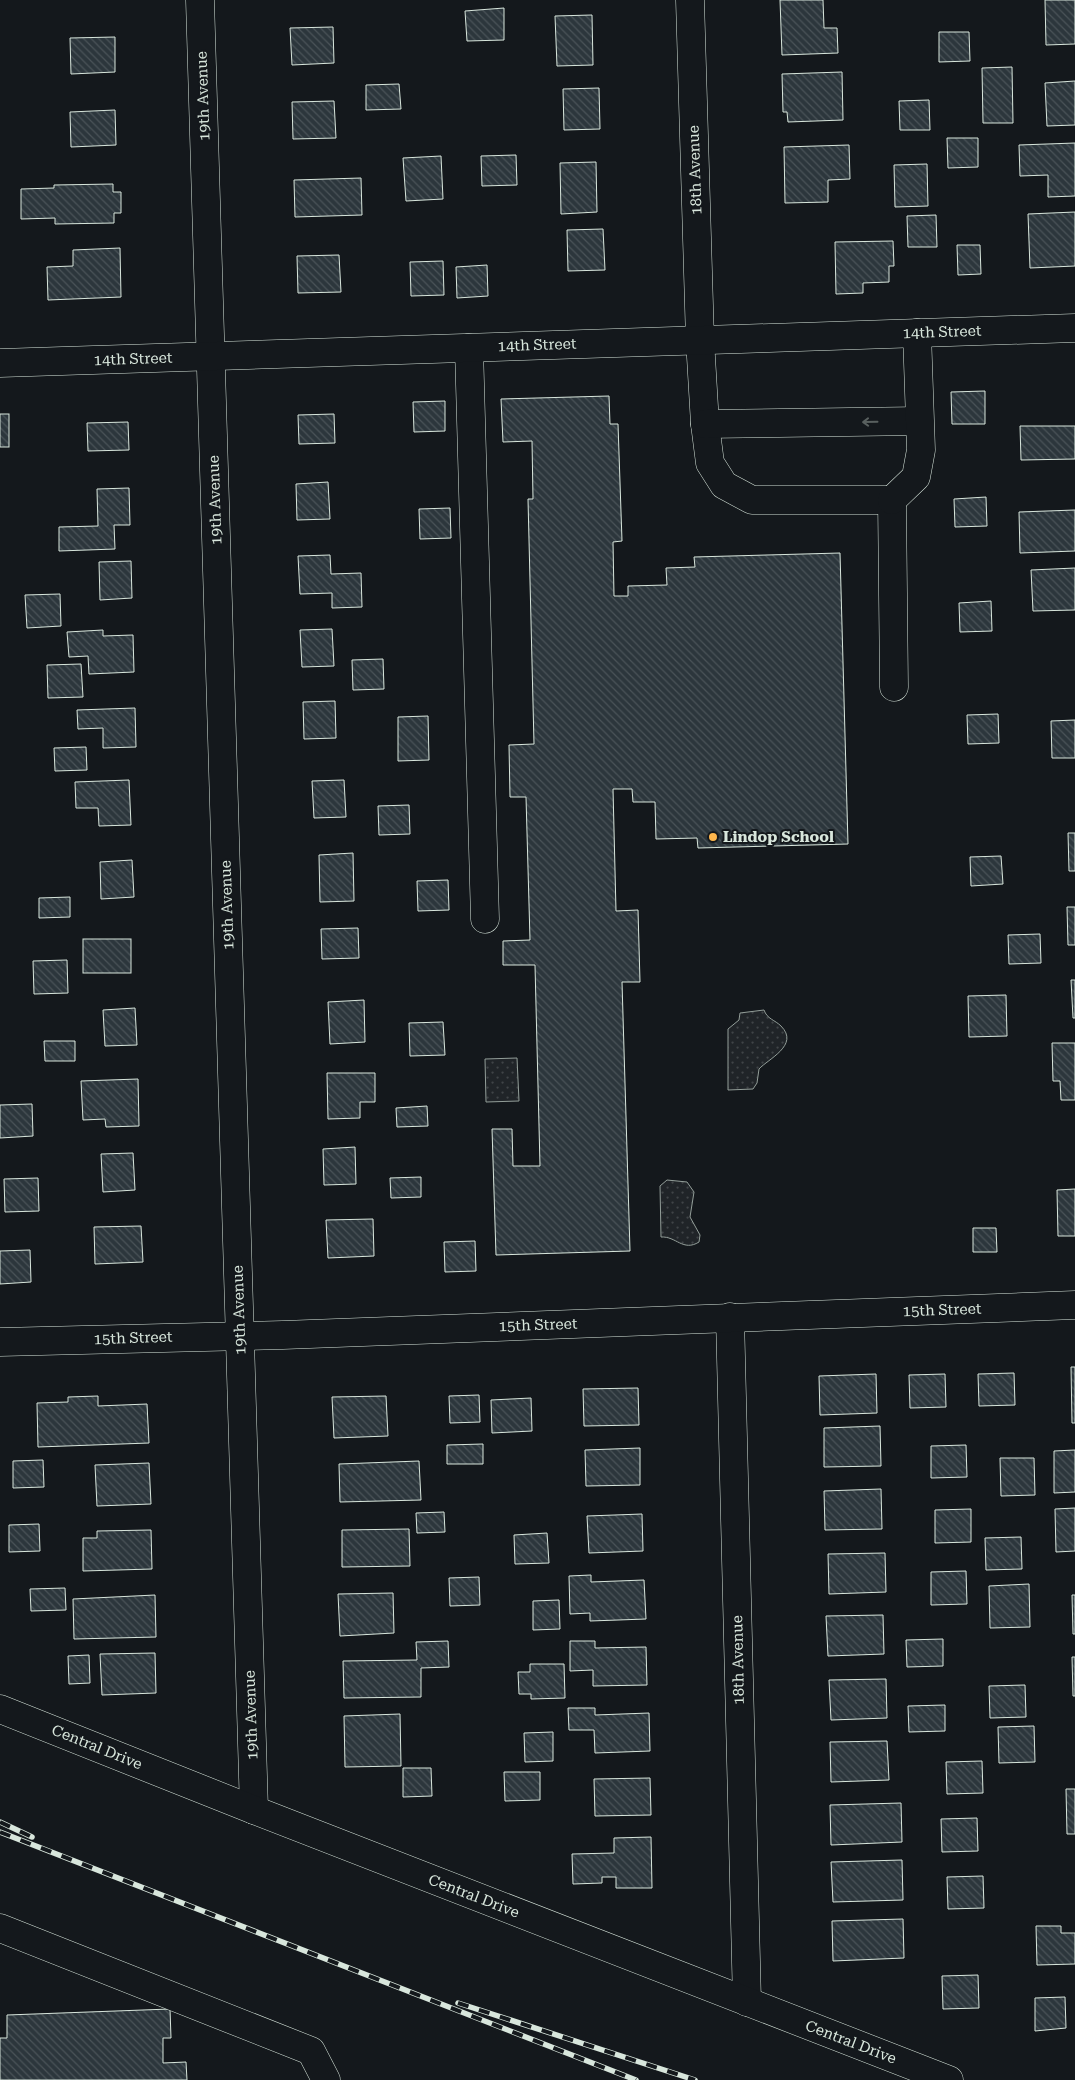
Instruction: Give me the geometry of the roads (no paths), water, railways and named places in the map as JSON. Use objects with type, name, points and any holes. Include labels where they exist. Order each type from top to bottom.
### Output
[{"type":"street","name":"19th Avenue","points":[[200,0],[254,1810]]},
{"type":"street","name":"18th Avenue","points":[[690,0],[700,340],[705,424],[710,463],[724,485],[752,500],[892,500]]},
{"type":"street","name":"14th Street","points":[[0,364],[1075,328]]},
{"type":"street","points":[[894,687],[892,500],[916,477],[921,450],[917,333]]},
{"type":"street","points":[[469,348],[485,919]]},
{"type":"street","points":[[705,424],[919,421]]},
{"type":"street","name":"15th Street","points":[[0,1342],[1075,1305]]},
{"type":"street","name":"18th Avenue","points":[[730,1318],[747,2002]]},
{"type":"street","name":"Central Drive","points":[[0,1709],[254,1810],[949,2080]]},
{"type":"street","points":[[0,1928],[311,2051],[326,2080]]},
{"type":"railway","points":[[0,1822],[32,1837]]},
{"type":"railway","points":[[0,1832],[636,2080]]},
{"type":"railway","points":[[458,2003],[695,2080]]},
{"type":"place","name":"Lindop School","points":[[713,837]]}]
